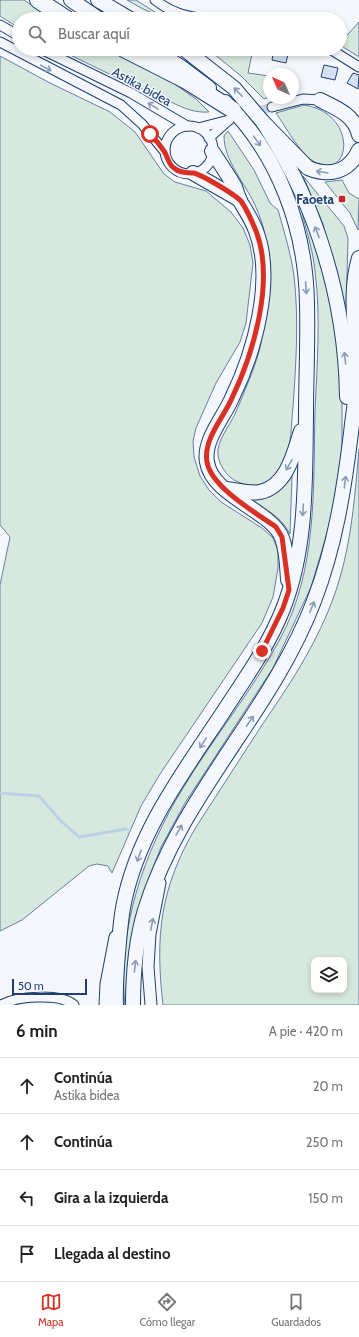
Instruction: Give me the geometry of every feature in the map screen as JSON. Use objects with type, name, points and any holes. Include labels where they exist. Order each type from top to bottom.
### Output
[{"type":"highway","points":[[38,0],[56,12]]},
{"type":"highway","points":[[138,56],[185,80],[233,110]]},
{"type":"main road","points":[[71,0],[89,12]]},
{"type":"main road","points":[[98,0],[118,12]]},
{"type":"main road","points":[[116,1005],[116,967],[123,907],[134,870],[155,819],[262,651],[283,608],[294,572],[302,527],[306,470],[307,304],[302,247],[284,188],[258,142],[233,110],[197,78],[163,56]]},
{"type":"main road","points":[[193,56],[234,88],[263,122],[308,168],[318,172],[330,174],[340,172],[352,163],[359,150]]},
{"type":"main road","points":[[320,100],[342,103],[359,113]]},
{"type":"main road","points":[[320,100],[340,109],[350,117],[358,128],[359,135]]},
{"type":"main road","points":[[263,122],[301,191],[328,265],[343,335],[347,372],[348,453]]},
{"type":"main road","points":[[211,145],[257,232],[264,273],[260,309],[252,344],[232,399],[210,439],[207,449],[206,462],[210,472],[224,489],[276,527],[282,537],[286,555],[289,590]]},
{"type":"main road","points":[[193,173],[240,200]]},
{"type":"main road","points":[[133,1005],[135,964],[141,928],[145,910],[162,865],[191,810],[270,691],[298,639],[326,570],[339,520],[357,375],[354,274],[359,258]]},
{"type":"main road","points":[[224,489],[260,492],[270,487],[283,476],[292,461],[306,415]]},
{"type":"street","points":[[155,0],[166,8],[175,12]]},
{"type":"street","points":[[0,25],[12,32]]},
{"type":"street","name":"Astika bidea","points":[[0,42],[12,48]]},
{"type":"street","name":"Astika bidea","points":[[26,56],[111,99],[136,117],[165,152]]},
{"type":"street","name":"Astika bidea","points":[[56,56],[120,87],[187,126]]},
{"type":"street","points":[[341,56],[359,67]]},
{"type":"street","points":[[272,107],[303,99],[320,100]]},
{"type":"street","points":[[229,120],[211,145],[207,165],[193,173],[180,172],[174,168],[169,163],[165,152],[166,142],[169,136],[174,131],[187,126],[198,128],[229,120]]},
{"type":"street","points":[[198,128],[211,145]]},
{"type":"street","points":[[150,1005],[148,967],[150,934],[162,865]]},
{"type":"street","points":[[105,1005],[111,952],[123,907]]},
{"type":"street","points":[[1,1005],[9,1000],[19,998],[55,998],[70,1001],[74,1005]]},
{"type":"shaded area","points":[[0,0],[24,0],[41,12],[12,12],[12,24],[0,16]]},
{"type":"shaded area","points":[[127,0],[136,0],[155,12],[150,12]]},
{"type":"shaded area","points":[[359,22],[359,57],[347,49],[347,35]]},
{"type":"shaded area","points":[[0,56],[50,83],[110,112],[135,132],[164,174],[175,182],[206,191],[231,212],[243,228],[250,245],[253,263],[246,323],[240,342],[216,383],[196,428],[193,441],[194,457],[200,476],[209,490],[221,502],[262,528],[273,538],[278,550],[278,568],[273,597],[262,623],[160,774],[141,806],[112,873],[108,866],[97,864],[89,866],[22,920],[0,931],[0,585],[10,537],[0,525]]},
{"type":"shaded area","points":[[72,56],[120,56],[170,81],[196,99],[209,112],[190,110],[138,88]]},
{"type":"shaded area","points":[[217,56],[252,56],[248,73],[263,75],[263,98],[241,76]]},
{"type":"shaded area","points":[[304,105],[322,111],[334,120],[341,132],[344,145],[342,155],[336,163],[326,166],[313,161],[308,157],[298,146],[276,113]]},
{"type":"shaded area","points":[[228,131],[254,170],[270,203],[278,210],[291,259],[296,292],[296,358],[290,441],[287,455],[279,469],[269,480],[257,485],[242,484],[231,478],[221,466],[218,455],[221,439],[235,414],[257,359],[269,290],[268,256],[262,222],[251,197],[227,154],[224,136]]},
{"type":"shaded area","points":[[303,176],[344,226],[348,238],[346,313],[323,224]]},
{"type":"shaded area","points":[[342,180],[349,193],[359,199],[358,230],[350,213],[325,182]]},
{"type":"shaded area","points":[[301,209],[319,255],[338,332],[342,406],[342,452],[331,520],[311,587],[273,668],[185,803],[161,847],[146,886],[132,935],[125,1005],[125,948],[130,920],[136,892],[156,838],[183,788],[245,696],[280,639],[292,612],[301,585],[311,527],[313,498],[318,306],[314,263]]},
{"type":"shaded area","points":[[359,449],[359,1005],[163,1005],[160,934],[168,892],[175,871],[184,849],[196,827],[296,674],[325,620],[339,581],[347,549]]},
{"type":"shaded area","points":[[292,476],[290,534],[277,517],[246,499],[284,485]]},
{"type":"building","points":[[273,56],[288,56],[286,63],[272,60]]},
{"type":"building","points":[[324,65],[338,68],[335,80],[321,77]]},
{"type":"building","points":[[353,73],[359,75],[358,89],[347,83]]},
{"type":"waterway","points":[[0,793],[39,796],[61,821],[79,837],[126,829]]},
{"type":"tunnel","points":[[234,118],[272,107]]},
{"type":"place","name":"Faoeta","points":[[342,199]]},
{"type":"route","points":[[150,134],[165,152],[169,163],[174,168],[187,174],[193,173],[240,200],[257,232],[260,245],[264,273],[260,309],[252,344],[241,378],[232,399],[210,439],[207,449],[206,462],[210,472],[224,489],[276,527],[282,537],[286,555],[289,590],[274,629],[262,651]]}]
